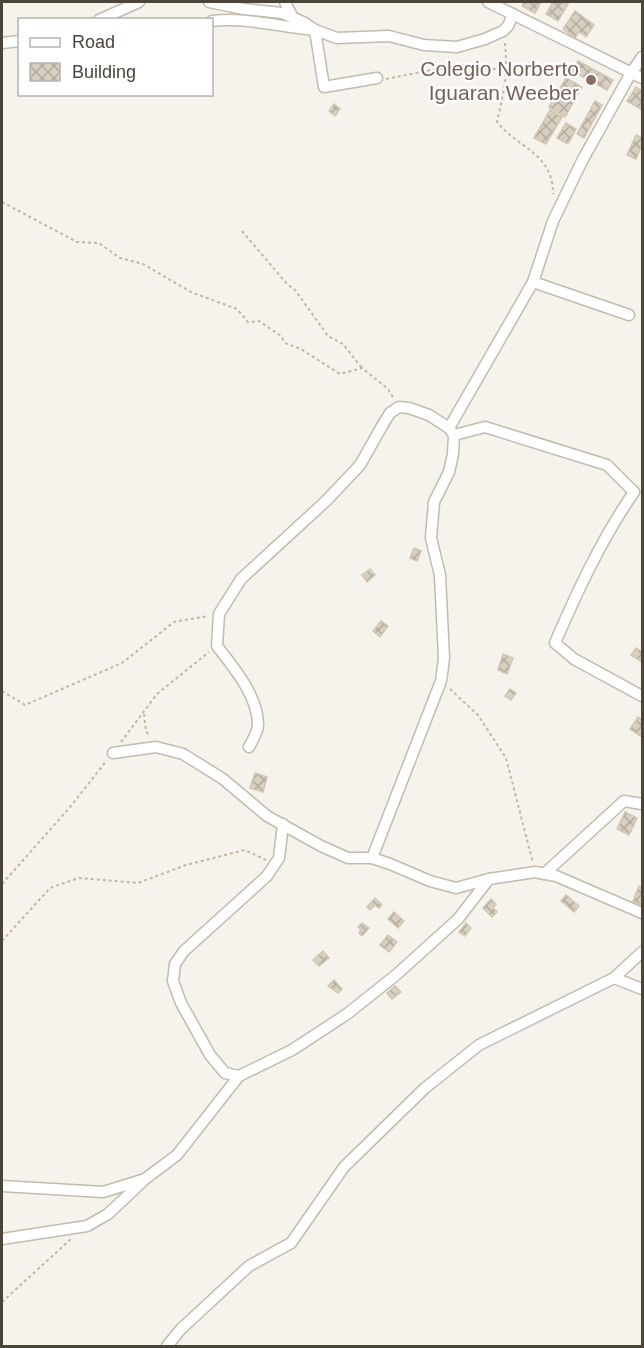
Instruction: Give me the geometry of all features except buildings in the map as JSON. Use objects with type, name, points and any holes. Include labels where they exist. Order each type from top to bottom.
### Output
[{"type":"street","points":[[103,18],[139,2]]},
{"type":"street","points":[[209,2],[282,13],[315,30],[337,38],[389,36],[424,45],[457,47],[503,31],[513,14]]},
{"type":"street","points":[[285,2],[293,18]]},
{"type":"street","points":[[491,2],[642,78]]},
{"type":"street","points":[[213,21],[241,20],[315,30]]},
{"type":"street","points":[[315,30],[324,87],[377,78]]},
{"type":"street","points":[[2,43],[18,41]]},
{"type":"street","points":[[372,858],[441,681],[444,658],[440,575],[430,538],[434,502],[449,472],[452,431],[533,282],[553,221],[582,161],[642,57]]},
{"type":"street","points":[[533,282],[629,315]]},
{"type":"street","points":[[249,747],[259,728],[255,706],[237,672],[217,646],[219,614],[241,579],[326,501],[360,465],[390,413],[399,407],[429,415],[452,431],[485,427],[607,465],[638,490],[610,527],[579,588],[555,643],[574,659],[642,696]]},
{"type":"street","points":[[113,753],[156,747],[183,754],[223,779],[267,816],[348,858],[372,858],[430,881],[456,888],[489,879],[540,873],[556,876],[642,913]]},
{"type":"street","points":[[540,873],[624,801],[642,804]]},
{"type":"street","points":[[239,1076],[225,1073],[210,1055],[181,1003],[173,981],[175,964],[184,951],[267,876],[279,858],[283,824]]},
{"type":"street","points":[[2,1239],[87,1226],[108,1214],[145,1179],[177,1155],[239,1076],[292,1050],[347,1014],[396,975],[458,919],[489,879]]},
{"type":"street","points":[[167,1347],[181,1329],[249,1266],[291,1243],[344,1167],[424,1088],[479,1046],[614,978],[642,952]]},
{"type":"street","points":[[614,978],[642,989]]},
{"type":"street","points":[[2,1186],[103,1192],[145,1179]]},
{"type":"path","points":[[503,31],[507,67],[506,84],[497,122],[505,132],[546,164],[553,182],[553,201]]},
{"type":"path","points":[[377,78],[390,79],[436,69],[474,72],[507,67]]},
{"type":"path","points":[[2,201],[77,242],[99,243],[120,258],[143,264],[191,292],[237,309],[248,322],[259,321],[281,336],[285,342],[301,349],[340,374],[362,368]]},
{"type":"path","points":[[242,231],[287,284],[295,290],[328,336],[344,344],[362,368],[388,389],[399,407]]},
{"type":"path","points":[[2,691],[25,705],[122,663],[174,622],[219,614]]},
{"type":"path","points":[[441,681],[478,715],[506,758],[540,873]]},
{"type":"path","points":[[143,713],[146,730],[156,747]]},
{"type":"path","points":[[2,941],[50,888],[79,878],[138,883],[186,865],[245,850],[270,862],[279,858]]},
{"type":"path","points":[[2,1302],[72,1238]]},
{"type":"place","name":"Colegio Norberto Iguaran Weeber","points":[[591,80]]}]
